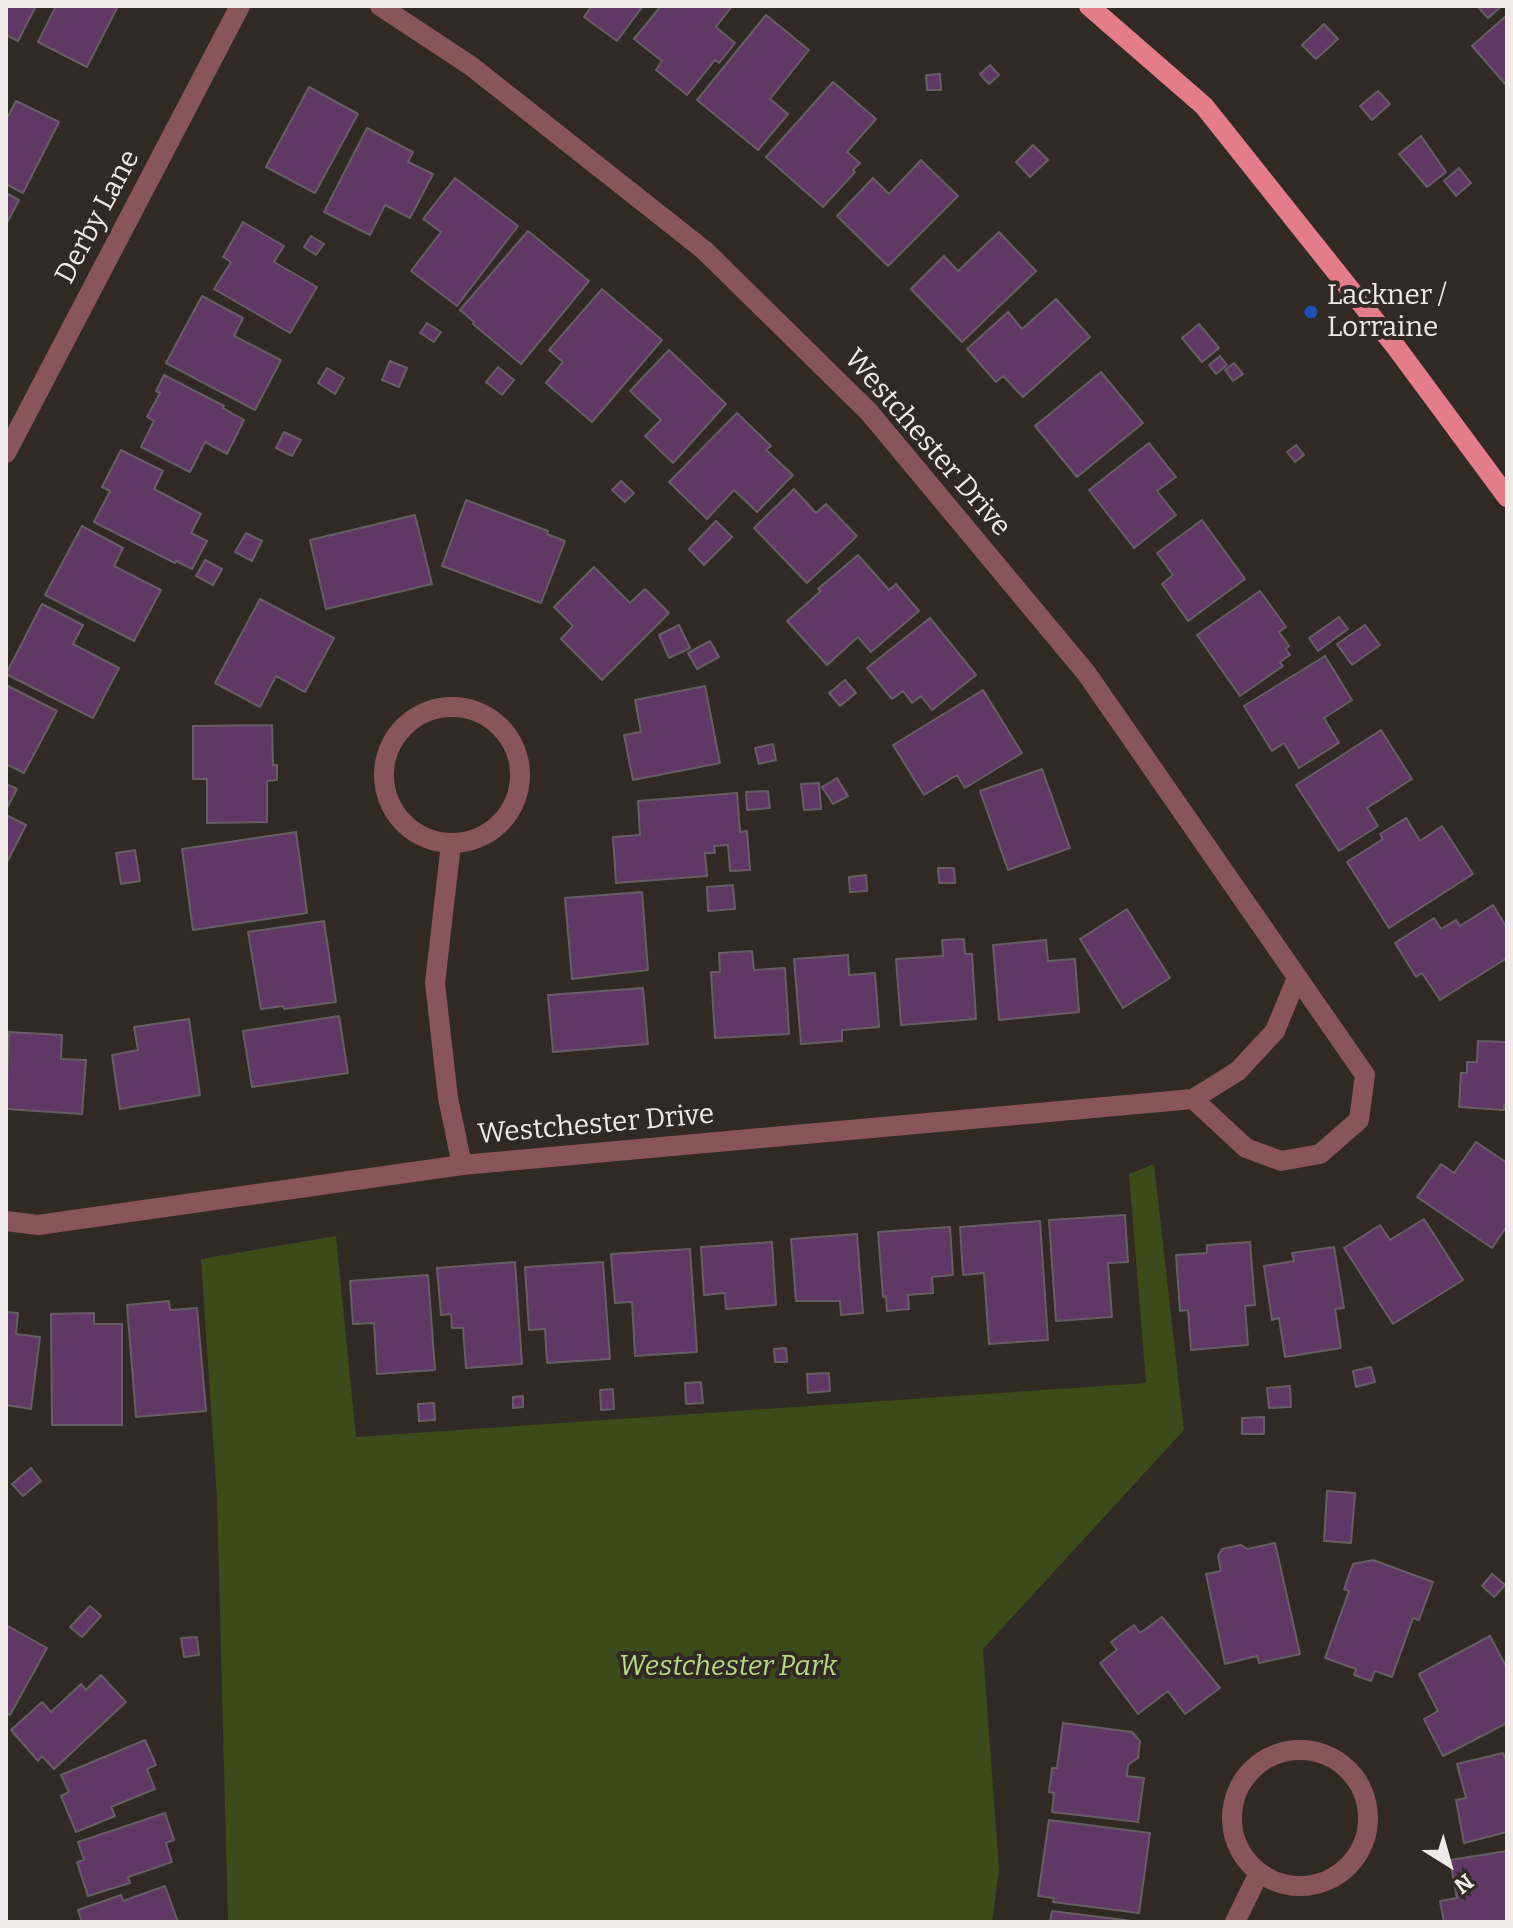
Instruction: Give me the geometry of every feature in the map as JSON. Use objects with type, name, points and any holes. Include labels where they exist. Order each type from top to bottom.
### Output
[{"type":"main road","points":[[1098,9],[1204,106],[1396,347],[1507,497]]},
{"type":"street","name":"Derby Lane","points":[[6,453],[240,6]]},
{"type":"street","name":"Westchester Drive","points":[[380,6],[471,66],[704,250],[869,412],[1087,674],[1296,980],[1365,1075],[1359,1120],[1320,1154],[1281,1161],[1246,1148],[1193,1099]]},
{"type":"street","points":[[453,707],[477,711],[500,726],[514,745],[520,768],[517,799],[505,819],[474,840],[451,844],[423,837],[404,823],[390,804],[384,784],[386,761],[395,739],[409,722],[430,711],[453,707]]},
{"type":"street","points":[[451,844],[435,983],[448,1098],[462,1165]]},
{"type":"street","name":"Westchester Drive","points":[[6,1221],[38,1225],[462,1165],[1193,1099],[1238,1071],[1275,1031],[1296,980]]},
{"type":"street","points":[[1294,1750],[1318,1752],[1343,1765],[1359,1783],[1367,1802],[1368,1827],[1354,1861],[1336,1877],[1314,1885],[1280,1884],[1259,1873],[1242,1855],[1233,1832],[1232,1809],[1241,1784],[1256,1766],[1277,1754],[1294,1750]]},
{"type":"street","points":[[1235,1922],[1259,1873]]},
{"type":"green space","name":"Westchester Park","points":[[1154,1164],[1184,1430],[983,1649],[999,1870],[992,1922],[228,1922],[217,1499],[201,1259],[336,1236],[356,1437],[1146,1383],[1129,1174]]},
{"type":"building","points":[[6,6],[36,6],[18,41],[6,35]]},
{"type":"building","points":[[56,6],[118,6],[87,67],[38,42]]},
{"type":"building","points":[[587,6],[643,6],[617,41],[584,17],[590,8]]},
{"type":"building","points":[[661,6],[732,6],[716,27],[735,43],[719,63],[715,60],[687,95],[656,70],[662,61],[634,39]]},
{"type":"building","points":[[1477,6],[1502,6],[1488,18]]},
{"type":"building","points":[[766,15],[809,50],[770,99],[788,114],[758,150],[697,100]]},
{"type":"building","points":[[1507,15],[1507,86],[1472,46]]},
{"type":"building","points":[[1324,24],[1338,39],[1316,59],[1302,45]]},
{"type":"building","points":[[990,65],[999,75],[989,84],[980,74]]},
{"type":"building","points":[[940,74],[941,90],[927,90],[926,75]]},
{"type":"building","points":[[833,82],[876,119],[847,152],[860,163],[853,170],[855,172],[823,207],[766,157]]},
{"type":"building","points":[[309,87],[358,114],[315,193],[266,167]]},
{"type":"building","points":[[1378,91],[1390,104],[1372,120],[1360,106]]},
{"type":"building","points":[[16,101],[59,122],[23,193],[6,184],[6,120]]},
{"type":"building","points":[[367,128],[413,152],[408,162],[433,174],[410,218],[385,205],[370,235],[324,212]]},
{"type":"building","points":[[1421,136],[1446,172],[1427,187],[1399,154]]},
{"type":"building","points":[[1033,145],[1048,160],[1030,177],[1016,162]]},
{"type":"building","points":[[921,160],[958,196],[888,266],[837,216],[873,178],[889,194]]},
{"type":"building","points":[[1459,168],[1471,183],[1456,196],[1444,181]]},
{"type":"building","points":[[455,178],[518,226],[457,306],[411,271],[441,232],[423,219]]},
{"type":"building","points":[[6,193],[19,200],[6,225]]},
{"type":"building","points":[[243,222],[284,246],[274,262],[317,287],[290,333],[214,289],[231,262],[223,257]]},
{"type":"building","points":[[528,231],[589,281],[521,364],[460,310]]},
{"type":"building","points":[[999,232],[1036,271],[962,342],[911,289],[944,256],[958,271]]},
{"type":"building","points":[[311,236],[324,244],[316,255],[304,247]]},
{"type":"building","points":[[602,289],[662,340],[592,422],[546,383],[563,362],[549,350]]},
{"type":"building","points":[[202,296],[243,318],[234,336],[281,360],[255,410],[166,363]]},
{"type":"building","points":[[1056,299],[1090,337],[1023,397],[1003,376],[996,382],[967,349],[1008,312],[1022,329]]},
{"type":"building","points":[[427,323],[441,332],[434,342],[420,333]]},
{"type":"building","points":[[1199,324],[1219,348],[1202,362],[1182,338]]},
{"type":"building","points":[[669,350],[726,404],[673,463],[645,436],[661,420],[630,391]]},
{"type":"building","points":[[1220,356],[1227,365],[1216,374],[1209,365]]},
{"type":"building","points":[[390,361],[407,368],[399,387],[382,380]]},
{"type":"building","points":[[1234,363],[1243,374],[1233,381],[1225,370]]},
{"type":"building","points":[[498,367],[514,380],[502,395],[486,382]]},
{"type":"building","points":[[327,368],[344,378],[335,394],[318,383]]},
{"type":"building","points":[[1101,372],[1143,423],[1077,477],[1035,426]]},
{"type":"building","points":[[164,375],[244,420],[227,454],[205,442],[190,472],[141,447],[154,421],[147,417],[160,393],[156,391]]},
{"type":"building","points":[[737,413],[771,446],[766,450],[793,475],[757,512],[734,490],[707,519],[669,482]]},
{"type":"building","points":[[284,432],[301,440],[292,456],[276,448]]},
{"type":"building","points":[[1149,443],[1176,477],[1157,491],[1176,515],[1134,548],[1089,490]]},
{"type":"building","points":[[1296,445],[1304,455],[1295,462],[1287,452]]},
{"type":"building","points":[[121,450],[163,471],[154,489],[201,514],[191,533],[207,541],[192,569],[94,522],[110,491],[102,487]]},
{"type":"building","points":[[621,481],[634,493],[625,502],[612,490]]},
{"type":"building","points":[[794,489],[816,513],[826,504],[857,536],[807,583],[754,528]]},
{"type":"building","points":[[466,500],[548,531],[547,534],[565,541],[541,603],[442,566]]},
{"type":"building","points":[[415,515],[432,584],[326,609],[310,540]]},
{"type":"building","points":[[1202,520],[1245,579],[1188,621],[1162,584],[1173,575],[1157,553]]},
{"type":"building","points":[[716,521],[732,537],[704,565],[689,549]]},
{"type":"building","points":[[82,526],[123,548],[114,566],[161,590],[134,641],[45,595]]},
{"type":"building","points":[[246,533],[262,541],[252,561],[235,552]]},
{"type":"building","points":[[858,555],[889,590],[896,584],[919,611],[871,652],[858,637],[827,665],[787,621]]},
{"type":"building","points":[[205,560],[222,569],[213,585],[196,576]]},
{"type":"building","points":[[594,567],[630,603],[645,589],[669,613],[602,680],[561,639],[573,626],[554,607]]},
{"type":"building","points":[[1260,591],[1286,627],[1279,632],[1289,646],[1286,649],[1290,655],[1280,662],[1283,666],[1240,696],[1197,635]]},
{"type":"building","points":[[260,599],[334,638],[305,692],[276,676],[260,707],[215,683]]},
{"type":"building","points":[[42,604],[83,625],[73,644],[119,668],[93,718],[6,674]]},
{"type":"building","points":[[1339,617],[1348,629],[1318,651],[1309,638]]},
{"type":"building","points":[[930,618],[976,675],[932,710],[921,696],[912,703],[903,691],[892,699],[867,668]]},
{"type":"building","points":[[679,625],[690,648],[669,658],[659,635]]},
{"type":"building","points":[[1365,625],[1380,645],[1352,665],[1337,644]]},
{"type":"building","points":[[710,641],[719,657],[697,669],[688,653]]},
{"type":"building","points":[[1325,656],[1352,700],[1324,718],[1339,743],[1299,768],[1284,743],[1272,751],[1244,706]]},
{"type":"building","points":[[845,680],[856,693],[840,706],[829,693]]},
{"type":"building","points":[[6,685],[57,711],[24,773],[6,764]]},
{"type":"building","points":[[705,686],[720,763],[633,780],[624,735],[641,732],[635,700]]},
{"type":"building","points":[[983,690],[1022,753],[965,788],[957,775],[924,795],[893,745]]},
{"type":"building","points":[[272,725],[273,765],[277,765],[277,780],[267,781],[267,822],[207,823],[207,779],[193,779],[193,726]]},
{"type":"building","points":[[1381,730],[1412,779],[1367,808],[1378,826],[1339,851],[1296,785]]},
{"type":"building","points":[[773,744],[776,760],[759,764],[755,748]]},
{"type":"building","points":[[1042,769],[1070,848],[1008,870],[980,791]]},
{"type":"building","points":[[837,778],[848,796],[833,804],[822,787]]},
{"type":"building","points":[[819,783],[821,809],[804,810],[801,784]]},
{"type":"building","points":[[6,784],[17,789],[6,810]]},
{"type":"building","points":[[768,791],[770,808],[747,810],[746,792]]},
{"type":"building","points":[[737,793],[740,832],[747,831],[750,870],[730,871],[728,845],[714,846],[715,853],[705,853],[707,876],[616,883],[613,837],[640,835],[638,801]]},
{"type":"building","points":[[6,815],[26,825],[6,864]]},
{"type":"building","points":[[1406,818],[1420,841],[1442,826],[1473,874],[1389,928],[1347,862],[1383,839],[1380,834]]},
{"type":"building","points":[[296,832],[307,913],[193,930],[182,849]]},
{"type":"building","points":[[135,850],[140,881],[121,884],[116,853]]},
{"type":"building","points":[[938,868],[954,868],[955,883],[939,883]]},
{"type":"building","points":[[866,875],[867,891],[850,892],[849,877]]},
{"type":"building","points":[[733,885],[735,909],[708,911],[707,887]]},
{"type":"building","points":[[642,892],[648,970],[572,979],[565,898]]},
{"type":"building","points":[[1493,905],[1507,928],[1507,958],[1440,1000],[1422,973],[1416,977],[1395,943],[1434,918],[1441,929],[1456,920],[1460,926]]},
{"type":"building","points":[[1127,909],[1170,978],[1123,1008],[1080,939]]},
{"type":"building","points":[[324,921],[336,1002],[261,1009],[248,932]]},
{"type":"building","points":[[964,939],[965,954],[972,954],[976,1019],[901,1025],[896,959],[943,956],[942,940]]},
{"type":"building","points":[[1046,940],[1048,961],[1075,959],[1079,1012],[999,1020],[993,945]]},
{"type":"building","points":[[752,951],[754,970],[785,968],[789,1034],[715,1038],[711,972],[720,972],[719,953]]},
{"type":"building","points":[[848,955],[849,975],[875,973],[879,1027],[842,1030],[842,1041],[801,1044],[794,959]]},
{"type":"building","points":[[643,988],[648,1044],[553,1052],[548,995]]},
{"type":"building","points":[[339,1016],[348,1073],[252,1087],[243,1031]]},
{"type":"building","points":[[189,1019],[200,1095],[120,1109],[112,1055],[138,1050],[134,1027]]},
{"type":"building","points":[[9,1032],[62,1035],[61,1059],[86,1060],[82,1114],[6,1109]]},
{"type":"building","points":[[1478,1041],[1507,1042],[1507,1105],[1504,1105],[1504,1110],[1459,1107],[1461,1073],[1467,1073],[1467,1062],[1477,1062]]},
{"type":"building","points":[[1476,1142],[1507,1163],[1507,1226],[1492,1248],[1417,1197],[1441,1164],[1454,1173]]},
{"type":"building","points":[[1125,1215],[1128,1262],[1108,1263],[1112,1317],[1056,1321],[1049,1220]]},
{"type":"building","points":[[1424,1219],[1463,1280],[1393,1324],[1344,1248],[1380,1225],[1390,1240]]},
{"type":"building","points":[[1040,1221],[1048,1340],[989,1344],[984,1273],[963,1275],[960,1227]]},
{"type":"building","points":[[950,1227],[953,1275],[932,1277],[933,1293],[908,1295],[909,1309],[887,1311],[878,1232]]},
{"type":"building","points":[[857,1234],[863,1313],[841,1315],[840,1301],[796,1301],[791,1239]]},
{"type":"building","points":[[772,1242],[776,1305],[726,1309],[725,1293],[704,1295],[701,1247]]},
{"type":"building","points":[[1250,1242],[1255,1305],[1245,1306],[1248,1345],[1191,1350],[1188,1310],[1180,1311],[1176,1255],[1207,1253],[1207,1245]]},
{"type":"building","points":[[1334,1247],[1344,1308],[1335,1309],[1341,1348],[1285,1357],[1279,1318],[1272,1320],[1264,1266],[1294,1261],[1292,1253]]},
{"type":"building","points":[[690,1249],[697,1352],[635,1356],[632,1302],[615,1303],[611,1254]]},
{"type":"building","points":[[515,1262],[522,1364],[466,1368],[463,1328],[452,1328],[451,1314],[441,1315],[437,1268]]},
{"type":"building","points":[[603,1262],[610,1359],[547,1363],[545,1329],[529,1330],[525,1267]]},
{"type":"building","points":[[428,1275],[435,1370],[377,1374],[374,1323],[353,1324],[350,1281]]},
{"type":"building","points":[[169,1301],[170,1310],[197,1308],[206,1411],[136,1417],[127,1305]]},
{"type":"building","points":[[6,1312],[18,1313],[16,1334],[40,1337],[31,1409],[6,1405]]},
{"type":"building","points":[[94,1313],[94,1324],[122,1324],[122,1425],[52,1425],[51,1314]]},
{"type":"building","points":[[786,1348],[787,1362],[775,1362],[774,1349]]},
{"type":"building","points":[[1371,1367],[1375,1382],[1356,1387],[1353,1371]]},
{"type":"building","points":[[829,1373],[830,1391],[808,1393],[807,1374]]},
{"type":"building","points":[[701,1382],[703,1403],[686,1404],[685,1383]]},
{"type":"building","points":[[1290,1386],[1291,1407],[1269,1408],[1267,1388]]},
{"type":"building","points":[[613,1389],[614,1409],[601,1410],[600,1390]]},
{"type":"building","points":[[523,1396],[523,1407],[513,1408],[513,1397]]},
{"type":"building","points":[[434,1403],[435,1420],[419,1421],[418,1404]]},
{"type":"building","points":[[1264,1417],[1264,1434],[1242,1434],[1242,1418]]},
{"type":"building","points":[[31,1468],[41,1481],[23,1496],[12,1484]]},
{"type":"building","points":[[1327,1491],[1355,1493],[1351,1543],[1324,1541]]},
{"type":"building","points":[[1275,1543],[1300,1654],[1259,1663],[1257,1656],[1225,1664],[1206,1574],[1221,1571],[1218,1556],[1222,1549],[1241,1545],[1247,1549]]},
{"type":"building","points":[[1373,1560],[1433,1582],[1419,1620],[1413,1618],[1392,1677],[1375,1671],[1371,1681],[1354,1675],[1356,1669],[1325,1658],[1349,1591],[1344,1589],[1353,1564]]},
{"type":"building","points":[[1492,1574],[1505,1585],[1494,1597],[1482,1586]]},
{"type":"building","points":[[90,1606],[101,1616],[82,1637],[70,1627]]},
{"type":"building","points":[[1162,1617],[1220,1688],[1185,1714],[1168,1691],[1138,1714],[1100,1663],[1117,1650],[1111,1642],[1134,1625],[1140,1633]]},
{"type":"building","points":[[6,1625],[47,1648],[10,1715],[6,1713]]},
{"type":"building","points":[[1490,1636],[1507,1668],[1507,1723],[1443,1756],[1424,1719],[1438,1711],[1419,1674]]},
{"type":"building","points":[[197,1637],[199,1655],[184,1657],[181,1638]]},
{"type":"building","points":[[101,1675],[126,1702],[54,1769],[42,1756],[38,1761],[11,1730],[42,1702],[51,1712],[81,1684],[86,1690]]},
{"type":"building","points":[[1063,1723],[1132,1732],[1140,1741],[1138,1758],[1128,1765],[1127,1776],[1144,1778],[1138,1822],[1052,1812],[1054,1793],[1049,1792],[1052,1768],[1057,1768]]},
{"type":"building","points":[[145,1740],[156,1765],[147,1769],[155,1789],[111,1807],[115,1816],[76,1832],[61,1796],[69,1792],[61,1775]]},
{"type":"building","points":[[1503,1753],[1507,1763],[1507,1832],[1464,1843],[1456,1800],[1466,1798],[1457,1764]]},
{"type":"building","points":[[165,1813],[174,1840],[166,1843],[172,1862],[128,1877],[130,1883],[88,1896],[77,1862],[84,1860],[78,1842]]},
{"type":"building","points":[[1049,1820],[1150,1833],[1139,1913],[1053,1902],[1054,1898],[1038,1896]]},
{"type":"building","points":[[1507,1851],[1507,1922],[1444,1922],[1440,1901],[1457,1898],[1450,1860]]},
{"type":"building","points":[[165,1886],[178,1922],[82,1922],[78,1910],[121,1895],[123,1901]]},
{"type":"building","points":[[1052,1911],[1132,1921],[1132,1922],[1050,1922]]},
{"type":"place","name":"Lackner / Lorraine","points":[[1311,312]]}]
